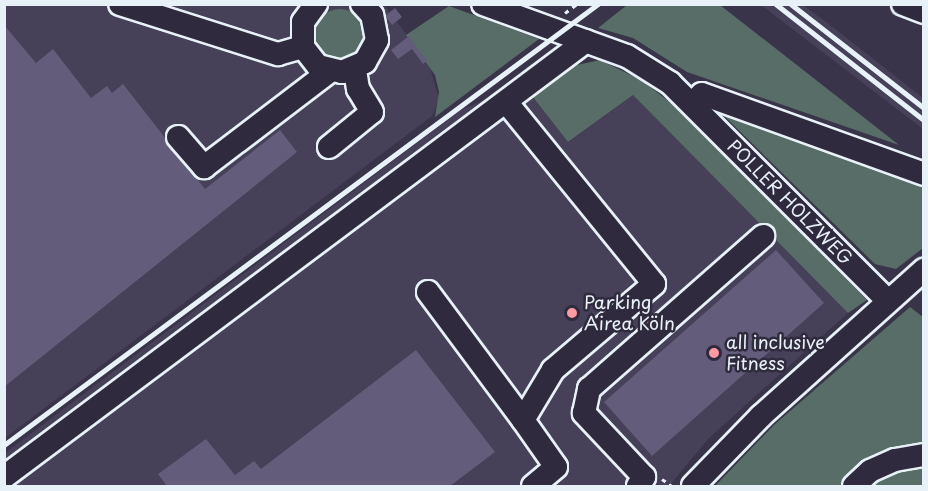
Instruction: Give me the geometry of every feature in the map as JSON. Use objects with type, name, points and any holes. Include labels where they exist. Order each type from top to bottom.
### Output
[{"type":"street","points":[[120,4],[278,54],[303,47]]},
{"type":"street","points":[[316,4],[303,22],[303,47],[309,58],[330,71]]},
{"type":"street","name":"POLLER HOLZWEG","points":[[483,4],[627,56],[692,103],[888,301]]},
{"type":"street","points":[[903,4],[924,12]]},
{"type":"street","points":[[177,137],[204,167],[330,71],[355,69],[373,52],[377,40],[373,8]]},
{"type":"street","points":[[4,477],[507,103],[585,41]]},
{"type":"street","points":[[329,147],[372,112],[358,89],[355,69]]},
{"type":"street","name":"POLLER HOLZWEG","points":[[692,103],[702,94],[924,174]]},
{"type":"street","points":[[507,103],[654,284],[553,370],[523,420]]},
{"type":"street","points":[[638,486],[644,477],[584,413],[590,390],[763,236]]},
{"type":"street","points":[[693,486],[714,460],[924,270]]},
{"type":"street","points":[[428,292],[556,468],[533,486]]},
{"type":"street","points":[[854,486],[870,471],[895,460],[924,455]]},
{"type":"shaded area","points":[[5,5],[384,5],[429,64],[439,99],[432,116],[5,438]]},
{"type":"shaded area","points":[[761,5],[803,5],[829,24],[923,98],[923,129]]},
{"type":"shaded area","points":[[518,78],[569,142],[633,95],[848,313],[709,438],[669,486],[5,486],[5,453],[461,110],[496,95]]},
{"type":"green space","points":[[627,5],[720,5],[899,145],[687,72],[633,38],[598,28]]},
{"type":"green space","points":[[449,6],[539,39],[435,117],[439,92],[435,75],[406,35]]},
{"type":"green space","points":[[335,9],[345,9],[359,16],[366,35],[359,54],[345,61],[335,61],[325,57],[318,50],[314,40],[314,30],[318,20],[325,13]]},
{"type":"green space","points":[[600,60],[641,80],[679,109],[867,300],[848,313],[633,95],[568,142],[533,97],[572,66]]},
{"type":"green space","points":[[716,108],[923,180],[923,248],[896,269],[875,264]]},
{"type":"green space","points":[[910,307],[923,317],[923,449],[847,486],[715,486],[774,425]]},
{"type":"green space","points":[[923,461],[923,486],[865,486],[882,474]]},
{"type":"building","points":[[395,8],[402,17],[392,25],[385,16]]},
{"type":"building","points":[[4,25],[36,63],[53,49],[91,98],[107,86],[112,93],[123,84],[205,189],[280,130],[297,152],[4,387]]},
{"type":"building","points":[[409,36],[427,61],[423,64],[412,49],[398,59],[391,50]]},
{"type":"building","name":"all inclusive Fitness","points":[[776,250],[824,303],[652,456],[604,402]]},
{"type":"building","points":[[416,350],[495,452],[450,486],[167,486],[158,474],[206,439],[235,475],[254,461],[261,469]]},
{"type":"railway","points":[[4,445],[598,4]]},
{"type":"railway","points":[[776,4],[924,120]]},
{"type":"railway","points":[[791,4],[924,108]]},
{"type":"place","name":"Parking Airea Köln","points":[[572,313]]},
{"type":"place","name":"all inclusive Fitness","points":[[714,353]]}]
